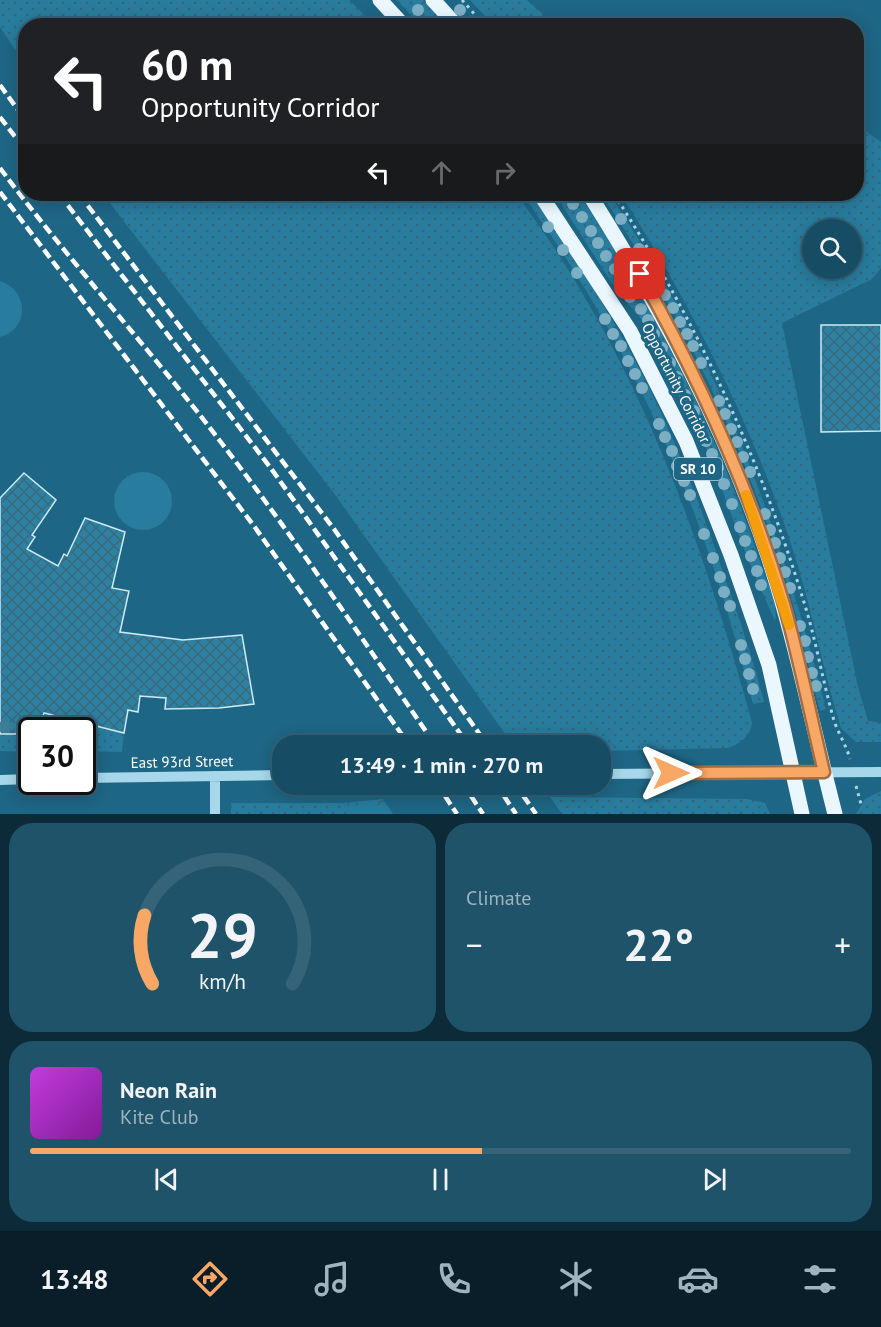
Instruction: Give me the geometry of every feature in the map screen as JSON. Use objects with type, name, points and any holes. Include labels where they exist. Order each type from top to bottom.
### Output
[{"type":"main road","points":[[380,0],[397,18]]},
{"type":"main road","points":[[433,0],[450,18]]},
{"type":"main road","name":"Opportunity Corridor","points":[[545,201],[630,331],[686,441],[731,555],[769,665],[802,814]]},
{"type":"main road","name":"Opportunity Corridor","points":[[593,201],[640,274],[678,344],[737,471],[784,608],[835,814]]},
{"type":"street","points":[[611,774],[881,772]]},
{"type":"street","points":[[214,776],[214,814]]},
{"type":"street","name":"East 93rd Street","points":[[96,778],[272,776]]},
{"type":"street","points":[[0,780],[18,779]]},
{"type":"path","points":[[462,0],[478,18]]},
{"type":"green space","points":[[0,0],[349,0],[368,18],[18,18],[18,54],[0,27]]},
{"type":"green space","points":[[397,0],[423,0],[440,18],[414,18]]},
{"type":"green space","points":[[470,0],[527,0],[547,18],[487,18]]},
{"type":"green space","points":[[864,130],[881,142],[881,268],[872,279],[782,323],[858,687],[868,721],[881,723],[881,742],[856,742],[841,728],[798,567],[775,498],[737,407],[671,278],[625,201],[864,201]]},
{"type":"green space","points":[[521,201],[558,254],[595,316],[629,380],[659,446],[686,514],[732,653],[752,723],[747,736],[736,745],[727,748],[611,751],[611,735],[506,735],[336,496],[109,202]]},
{"type":"green space","points":[[527,201],[537,201],[572,254],[621,336],[660,410],[705,519],[746,638],[764,702],[753,704],[711,560],[694,512],[653,416],[606,324],[552,236]]},
{"type":"green space","points":[[559,201],[583,201],[659,327],[705,420],[744,516],[774,601],[775,621],[749,562],[701,434],[644,322],[619,294]]},
{"type":"green space","points":[[606,201],[614,201],[647,253],[682,315],[713,378],[765,507],[788,574],[826,709],[820,711],[784,574],[728,425],[682,330],[630,238]]},
{"type":"green space","points":[[0,281],[16,292],[22,309],[17,326],[10,333],[0,337]]},
{"type":"green space","points":[[143,472],[159,477],[167,485],[172,501],[167,517],[159,525],[143,530],[127,525],[119,517],[114,501],[119,485],[127,477]]},
{"type":"green space","points":[[96,727],[124,733],[122,752],[96,751]]},
{"type":"green space","points":[[0,734],[18,734],[18,752],[0,751]]},
{"type":"green space","points":[[881,791],[881,814],[856,814],[865,799]]},
{"type":"green space","points":[[550,797],[747,799],[765,803],[770,814],[562,814]]},
{"type":"green space","points":[[383,799],[393,814],[350,814],[343,803]]},
{"type":"green space","points":[[231,803],[343,803],[350,814],[231,814]]},
{"type":"building","points":[[821,325],[881,325],[881,431],[821,432]]},
{"type":"building","points":[[24,473],[56,500],[32,535],[35,537],[27,549],[58,566],[64,554],[67,556],[85,518],[125,532],[112,588],[129,591],[120,632],[183,640],[242,635],[254,704],[219,708],[165,709],[166,698],[140,696],[138,712],[128,710],[124,733],[96,726],[96,717],[60,717],[44,713],[43,717],[18,717],[18,734],[0,734],[0,498]]},
{"type":"tunnel","points":[[0,727],[18,727]]},
{"type":"railway","points":[[0,85],[18,110]]},
{"type":"railway","points":[[0,117],[18,141]]},
{"type":"railway","points":[[0,168],[18,191]]},
{"type":"railway","points":[[0,192],[254,526],[402,735]]},
{"type":"railway","points":[[26,201],[193,406],[248,478],[428,735]]},
{"type":"railway","points":[[64,201],[270,467],[461,735]]},
{"type":"railway","points":[[84,201],[334,529],[480,735]]},
{"type":"railway","points":[[444,795],[457,814]]},
{"type":"railway","points":[[470,795],[483,814]]},
{"type":"railway","points":[[503,795],[516,814]]},
{"type":"railway","points":[[523,795],[536,814]]},
{"type":"slow traffic","points":[[746,495],[769,558],[789,625]]},
{"type":"route","points":[[640,274],[713,416],[759,529],[792,636],[824,772],[671,773]]}]
